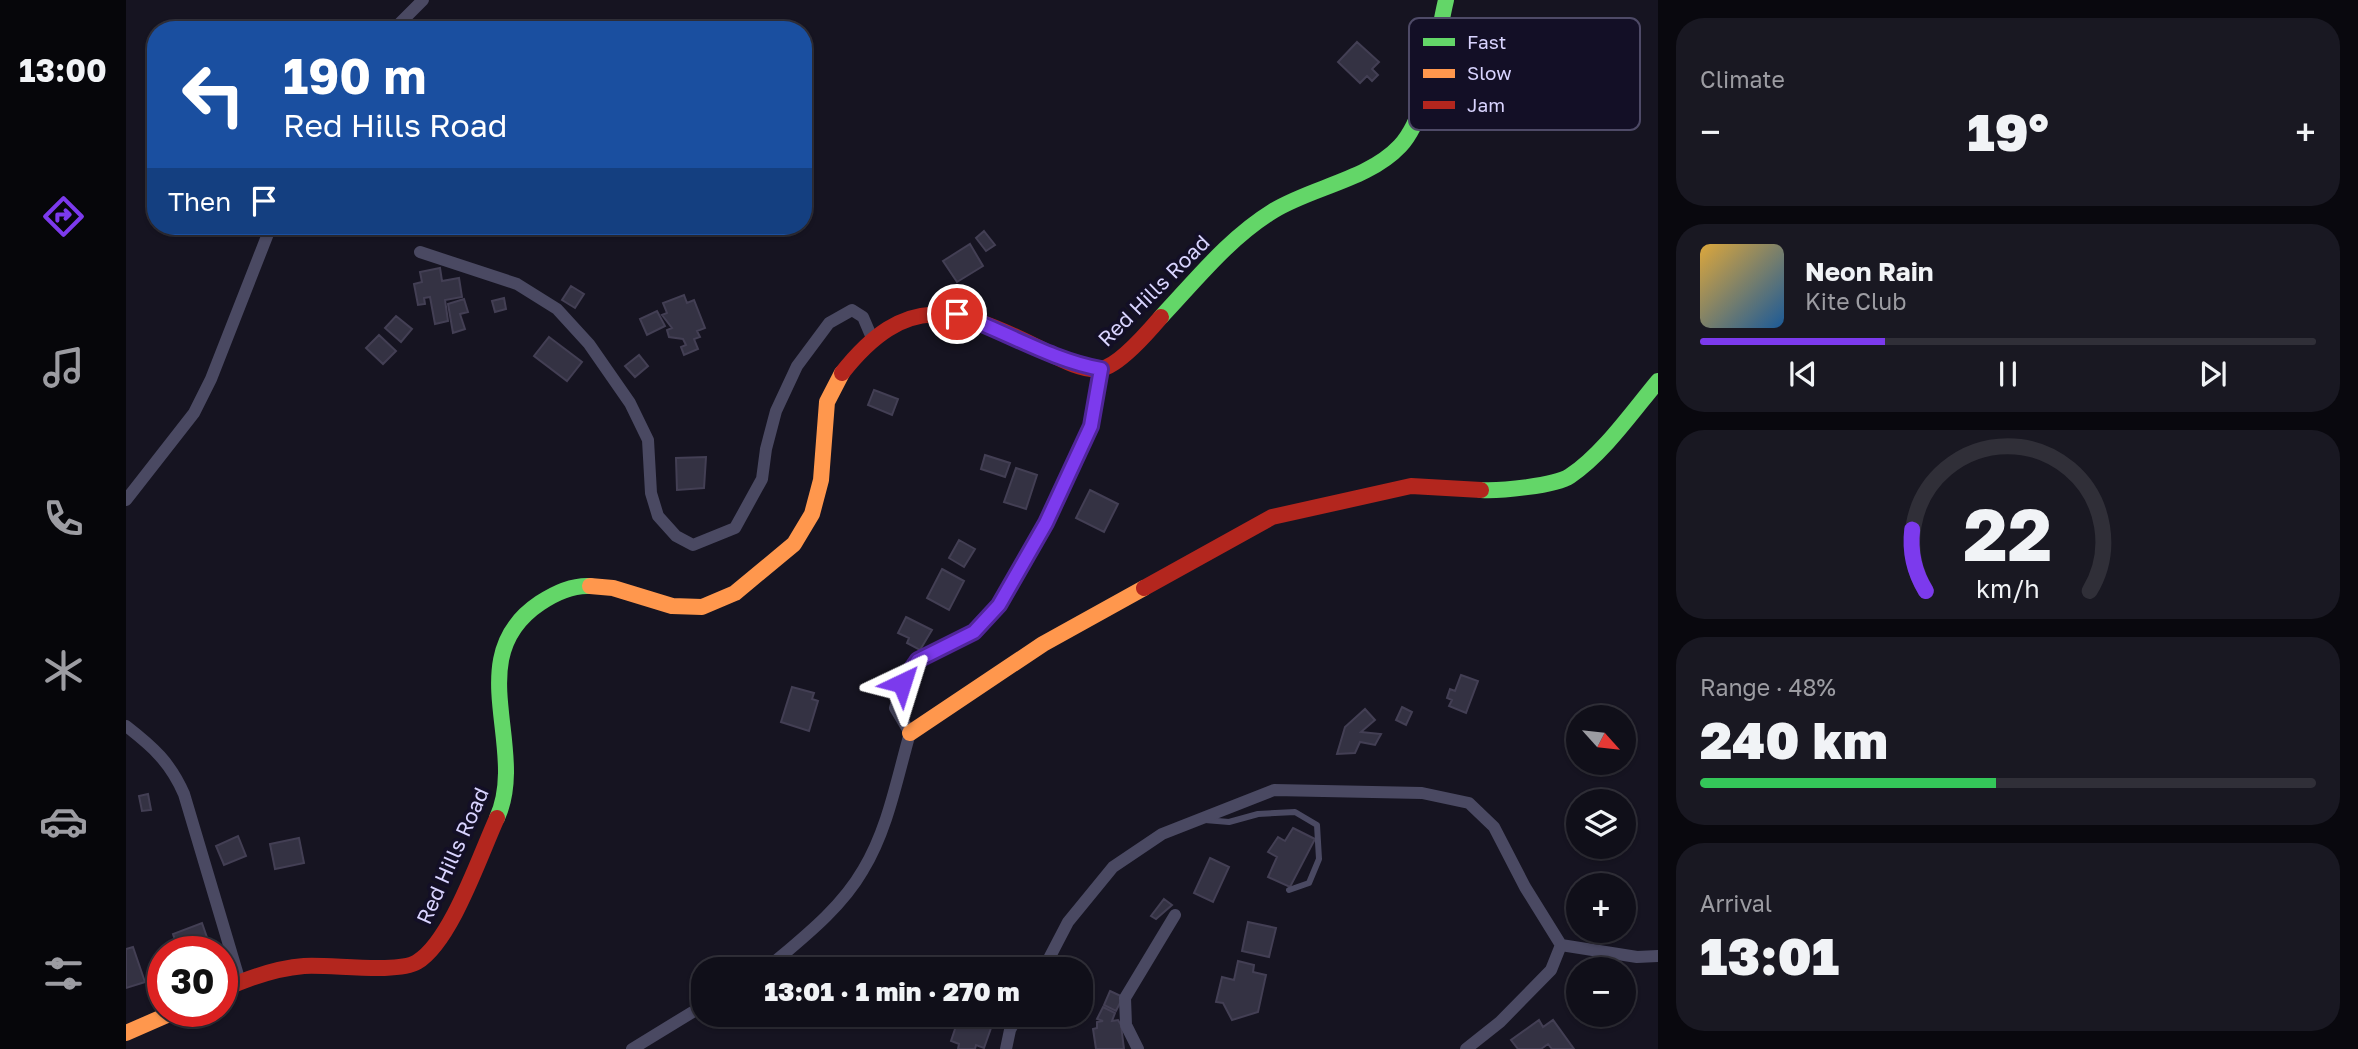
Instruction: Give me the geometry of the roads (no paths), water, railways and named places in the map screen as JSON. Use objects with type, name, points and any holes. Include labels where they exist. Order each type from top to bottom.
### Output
[{"type":"main road","name":"Red Hills Road","points":[[1441,18],[1446,0]]},
{"type":"main road","name":"Red Hills Road","points":[[240,982],[303,966],[380,967],[416,963],[445,933],[504,802],[508,776],[497,699],[504,646],[522,615],[546,599],[576,585],[613,588],[672,606],[702,607],[735,593],[794,544],[813,514],[821,480],[827,402],[842,372],[872,338],[913,315],[957,314],[1005,331],[1070,363],[1101,369],[1131,349],[1224,251],[1258,221],[1277,208],[1383,159],[1401,146],[1410,130]]},
{"type":"main road","points":[[910,733],[1043,644],[1272,517],[1411,486],[1505,491],[1569,477],[1616,431],[1658,381]]},
{"type":"main road","points":[[126,1033],[147,1024]]},
{"type":"street","points":[[402,21],[423,0]]},
{"type":"street","points":[[126,500],[194,413],[211,379],[267,235]]},
{"type":"street","points":[[420,252],[517,284],[557,309],[589,344],[629,403],[648,440],[651,493],[658,516],[676,536],[693,545],[735,528],[762,479],[766,449],[781,400],[797,366],[829,323],[852,310],[863,317],[872,338]]},
{"type":"street","points":[[780,957],[820,923],[863,871],[884,824],[910,733],[895,708],[902,683],[918,660],[974,632],[999,605],[1046,523],[1091,426],[1101,369]]},
{"type":"street","points":[[126,726],[153,747],[173,769],[184,794],[240,982]]},
{"type":"street","points":[[1050,957],[1069,922],[1113,867],[1162,834],[1274,790],[1422,793],[1469,803],[1494,827],[1525,887],[1561,944],[1637,957],[1658,956]]},
{"type":"street","points":[[1138,1049],[1126,1025],[1125,998],[1175,915]]},
{"type":"street","points":[[1466,1049],[1500,1022],[1551,970],[1561,944]]},
{"type":"street","points":[[632,1049],[691,1013]]},
{"type":"street","points":[[1006,1049],[1012,1027]]},
{"type":"lane","points":[[1200,819],[1229,822],[1258,814],[1295,812],[1317,825],[1319,859],[1309,883],[1289,890]]}]
